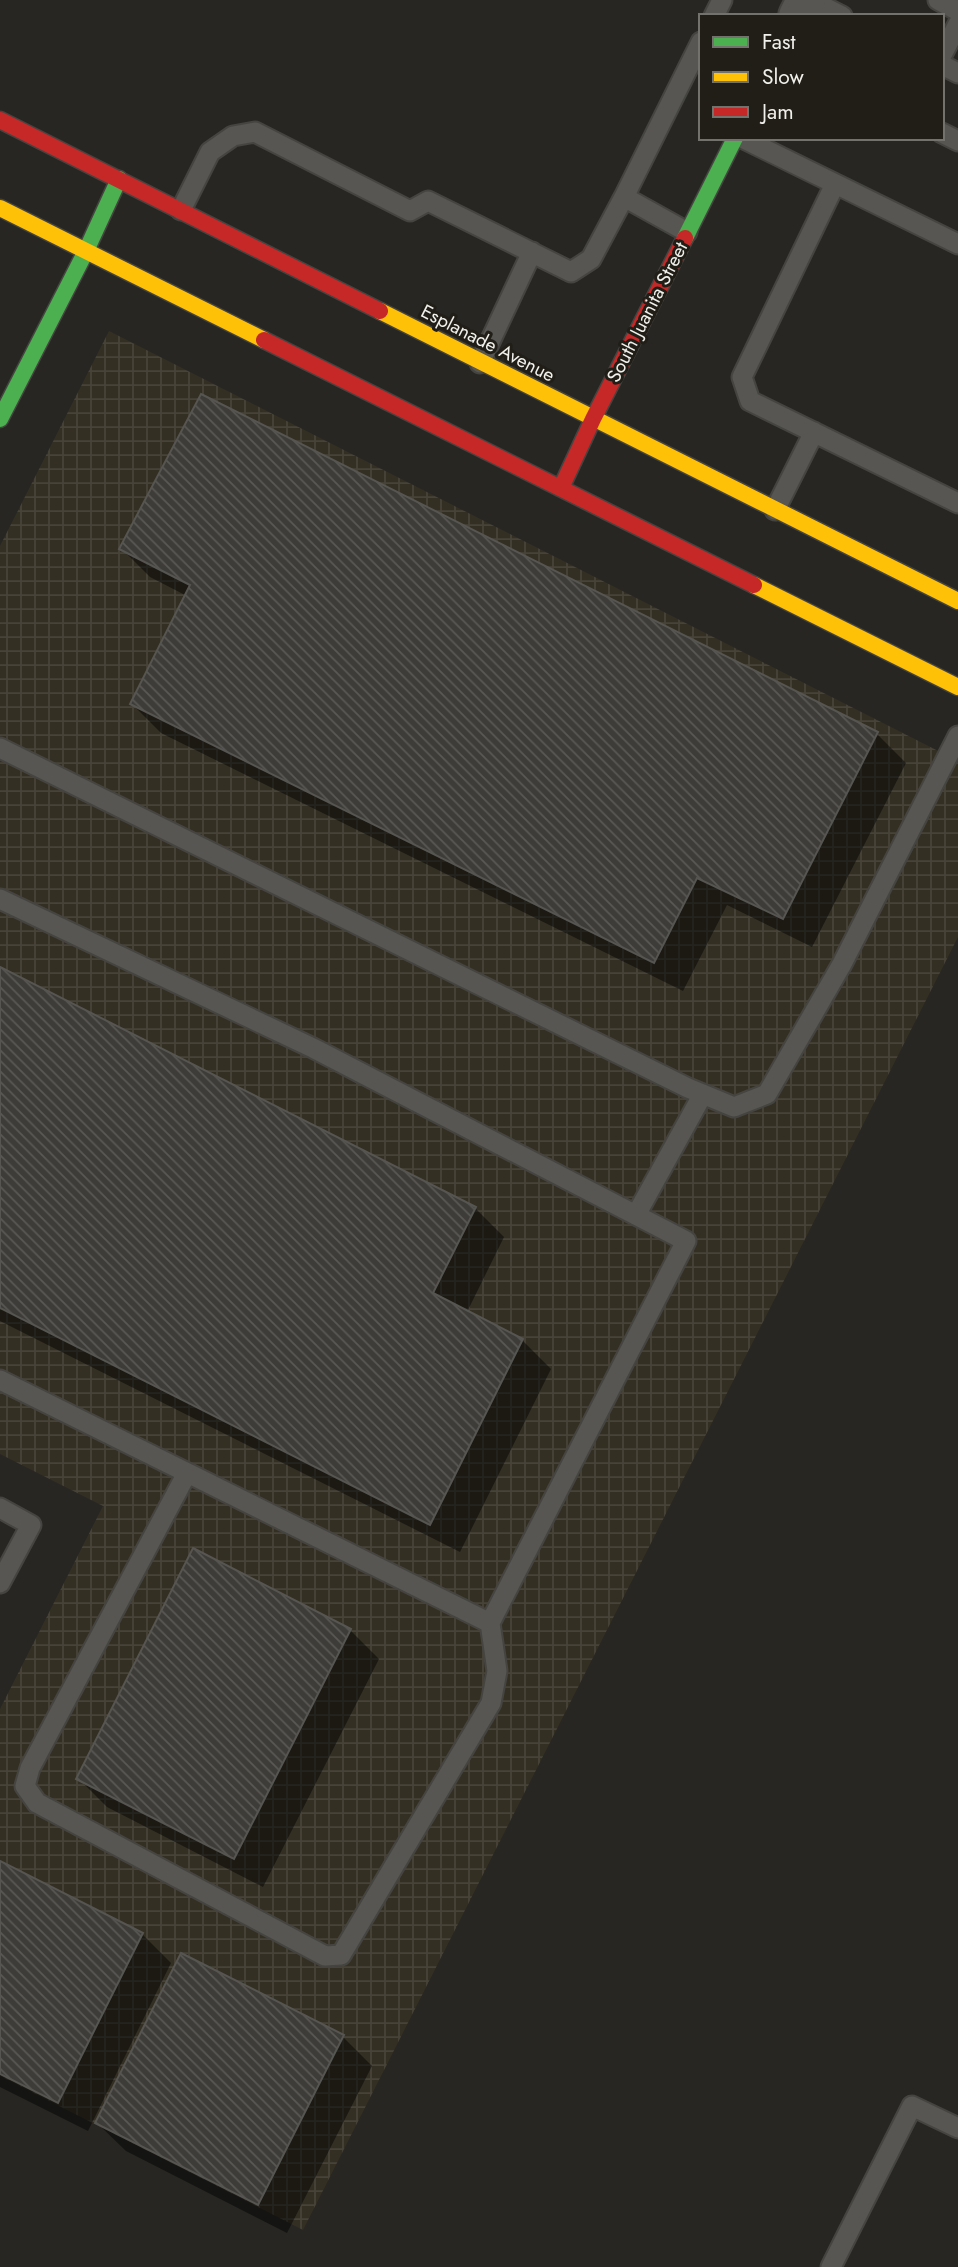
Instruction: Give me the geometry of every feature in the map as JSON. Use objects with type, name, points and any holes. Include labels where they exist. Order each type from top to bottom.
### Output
[{"type":"main road","name":"Esplanade Avenue","points":[[0,120],[958,601]]},
{"type":"main road","name":"South Juanita Street","points":[[561,488],[734,140]]},
{"type":"main road","points":[[0,419],[86,251],[119,179]]},
{"type":"main road","points":[[0,208],[958,687]]},
{"type":"lane","points":[[808,0],[838,14]]},
{"type":"lane","points":[[938,0],[958,11]]},
{"type":"lane","points":[[944,51],[958,24]]},
{"type":"lane","points":[[181,210],[209,152],[233,136],[255,132],[410,211],[428,201],[571,272],[592,260],[699,46]]},
{"type":"lane","points":[[746,140],[958,244]]},
{"type":"lane","points":[[835,184],[741,377],[750,401],[958,503]]},
{"type":"lane","points":[[624,197],[687,233]]},
{"type":"lane","points":[[480,363],[532,252]]},
{"type":"lane","points":[[775,510],[814,432]]},
{"type":"lane","points":[[0,748],[734,1107],[767,1094],[842,964],[958,736]]},
{"type":"lane","points":[[0,899],[313,1048],[686,1241],[490,1623],[497,1671],[491,1703],[341,1955],[325,1956],[37,1803],[25,1786],[30,1768],[187,1473]]},
{"type":"lane","points":[[636,1215],[703,1094]]},
{"type":"lane","points":[[0,1380],[490,1623]]},
{"type":"lane","points":[[0,1508],[31,1525],[0,1583]]},
{"type":"lane","points":[[831,2267],[912,2106],[958,2128]]},
{"type":"shaded area","points":[[109,331],[958,761],[958,937],[303,2230],[0,2076],[0,1709],[103,1506],[0,1454],[0,546]]},
{"type":"building","points":[[201,394],[878,732],[783,919],[697,878],[654,963],[130,704],[190,585],[119,549]]},
{"type":"building","points":[[0,967],[476,1207],[433,1293],[523,1339],[430,1525],[0,1308]]},
{"type":"building","points":[[193,1548],[351,1629],[234,1859],[76,1779]]},
{"type":"building","points":[[0,1861],[143,1933],[58,2103],[0,2074]]},
{"type":"building","points":[[181,1953],[344,2035],[258,2205],[95,2123]]},
{"type":"traffic: fast","points":[[685,238],[734,140]]},
{"type":"traffic: fast","points":[[0,419],[86,251],[119,179]]},
{"type":"traffic: slow","points":[[0,208],[264,340]]},
{"type":"traffic: slow","points":[[380,311],[958,601]]},
{"type":"traffic: slow","points":[[754,585],[958,687]]},
{"type":"traffic: jam","points":[[0,120],[380,311]]},
{"type":"traffic: jam","points":[[561,488],[685,238]]},
{"type":"traffic: jam","points":[[264,340],[754,585]]}]
